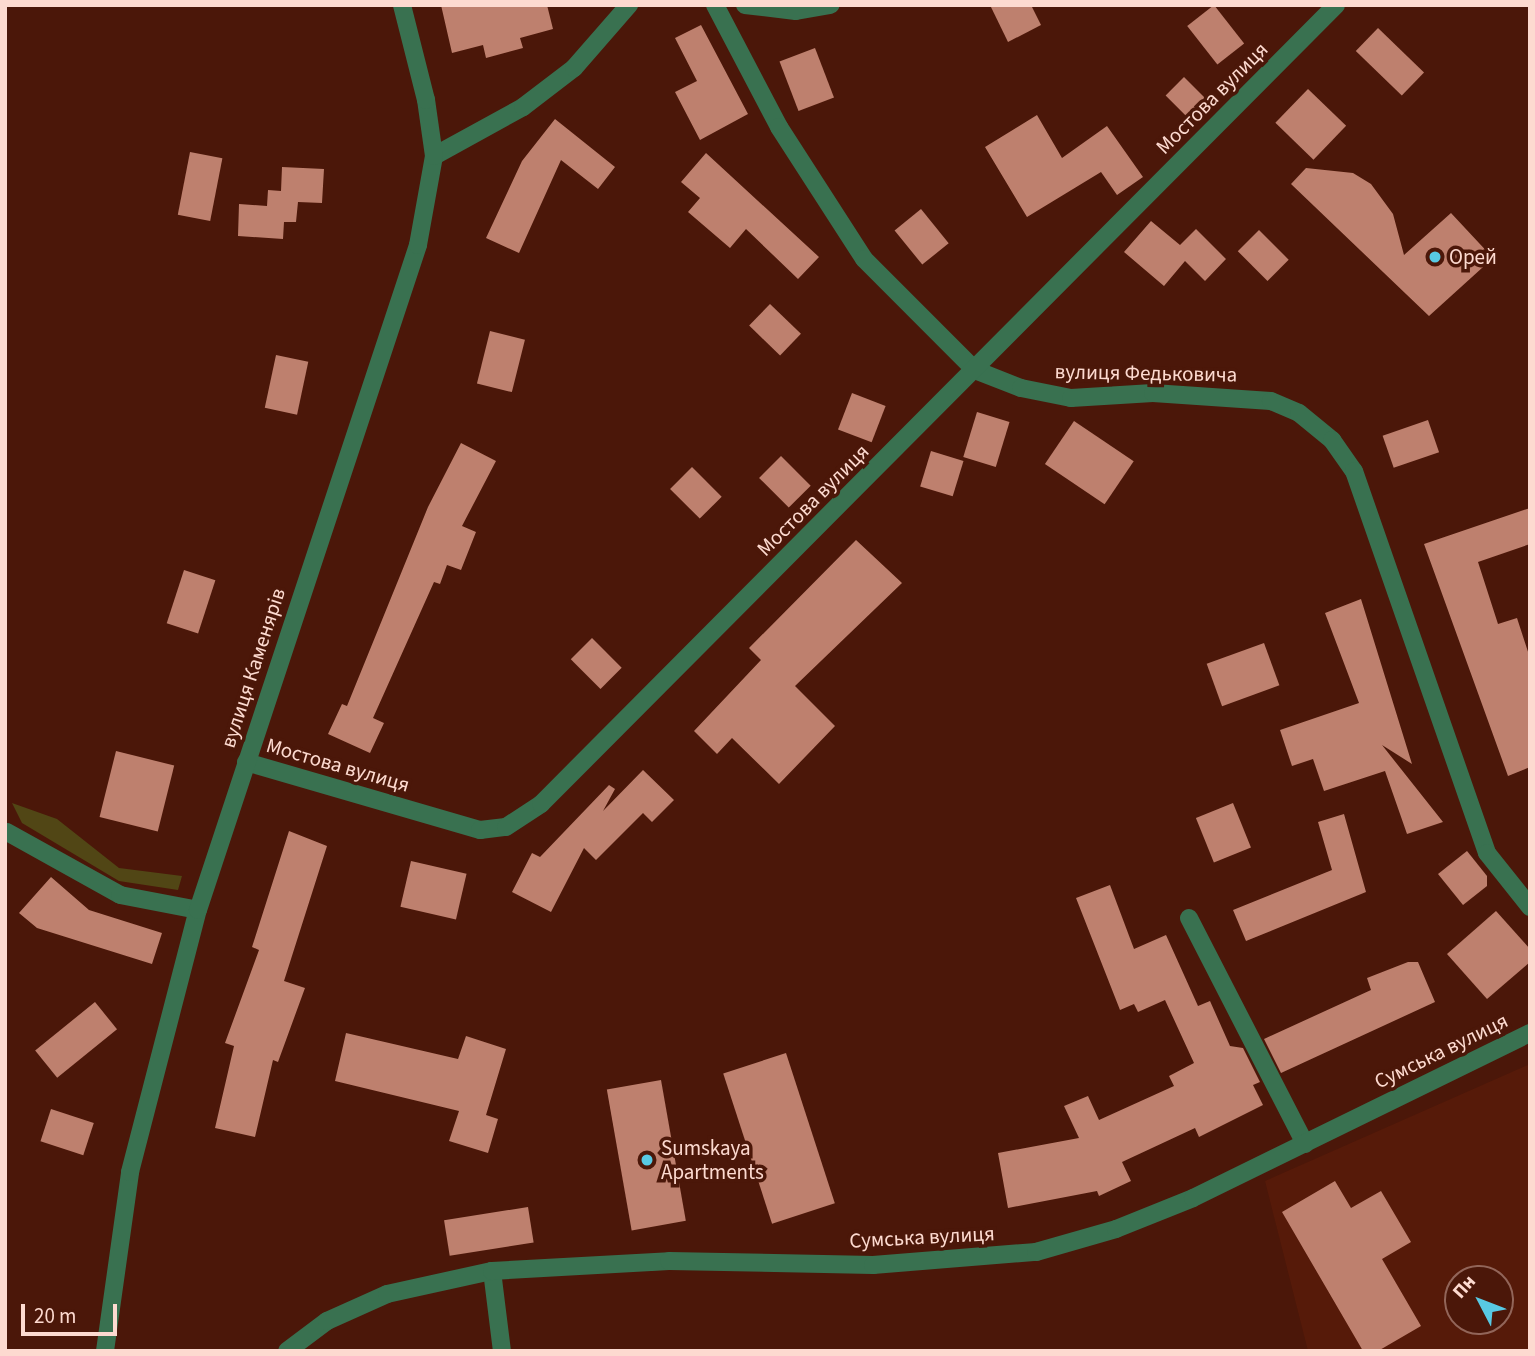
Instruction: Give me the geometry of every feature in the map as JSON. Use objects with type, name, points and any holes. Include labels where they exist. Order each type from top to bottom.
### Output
[{"type":"street","name":"вулиця Каменярів","points":[[105,1351],[130,1172],[198,910],[418,245],[433,156],[426,100],[402,5]]},
{"type":"street","points":[[433,156],[523,107],[564,75],[628,5]]},
{"type":"street","name":"вулиця Федьковича","points":[[715,5],[779,127],[864,259],[975,370],[1021,388],[1071,398],[1153,393],[1271,401],[1299,414],[1332,440],[1354,471],[1487,853],[1530,907]]},
{"type":"street","points":[[745,5],[796,11],[830,5]]},
{"type":"street","name":"Мостова вулиця","points":[[246,762],[480,830],[506,827],[541,804],[1336,5]]},
{"type":"street","points":[[7,832],[120,894],[198,910]]},
{"type":"street","points":[[1189,918],[1306,1144]]},
{"type":"street","name":"Сумська вулиця","points":[[288,1351],[327,1321],[387,1294],[492,1271],[669,1261],[873,1265],[1036,1252],[1116,1229],[1306,1144],[1530,1033]]},
{"type":"street","points":[[492,1271],[502,1351]]},
{"type":"shaded area","points":[[12,803],[57,819],[119,868],[182,876],[178,890],[119,881],[22,823]]},
{"type":"shaded area","points":[[1530,1064],[1530,1351],[1308,1351],[1265,1181]]},
{"type":"building","points":[[441,5],[547,5],[553,29],[520,38],[523,48],[486,58],[483,45],[452,53]]},
{"type":"building","points":[[990,5],[1031,5],[1041,25],[1008,42]]},
{"type":"building","points":[[1214,5],[1244,44],[1217,65],[1187,26]]},
{"type":"building","points":[[701,25],[748,114],[700,140],[675,92],[697,81],[675,38]]},
{"type":"building","points":[[1378,28],[1424,72],[1402,95],[1356,51]]},
{"type":"building","points":[[815,48],[834,97],[799,111],[780,62]]},
{"type":"building","points":[[1184,77],[1209,102],[1190,120],[1166,95]]},
{"type":"building","points":[[1308,89],[1346,126],[1313,160],[1275,123]]},
{"type":"building","points":[[1037,115],[1062,158],[1107,126],[1143,177],[1117,195],[1101,172],[1027,217],[985,147]]},
{"type":"building","points":[[555,119],[615,167],[598,189],[561,160],[519,253],[486,238],[522,161]]},
{"type":"building","points":[[190,152],[222,158],[210,221],[178,215]]},
{"type":"building","points":[[706,153],[819,257],[798,279],[746,229],[730,248],[688,212],[700,198],[681,182]]},
{"type":"building","points":[[282,167],[324,169],[322,203],[298,202],[296,222],[284,222],[283,239],[238,236],[239,204],[267,206],[268,190],[281,191]]},
{"type":"building","points":[[1306,168],[1353,173],[1371,184],[1393,214],[1404,255],[1451,213],[1493,258],[1429,316],[1291,184]]},
{"type":"building","points":[[921,209],[949,243],[922,265],[895,230]]},
{"type":"building","points":[[1151,221],[1180,245],[1196,229],[1226,259],[1205,281],[1185,261],[1164,286],[1124,252]]},
{"type":"building","points":[[1259,230],[1289,260],[1267,281],[1238,251]]},
{"type":"building","points":[[770,304],[801,334],[780,355],[749,326]]},
{"type":"building","points":[[490,331],[525,340],[512,392],[477,383]]},
{"type":"building","points":[[276,355],[308,362],[297,415],[265,408]]},
{"type":"building","points":[[852,393],[886,406],[872,442],[838,429]]},
{"type":"building","points":[[977,412],[1010,422],[996,467],[963,457]]},
{"type":"building","points":[[1428,420],[1439,452],[1394,468],[1383,436]]},
{"type":"building","points":[[1074,421],[1134,461],[1105,504],[1045,464]]},
{"type":"building","points":[[461,443],[496,461],[462,526],[476,532],[461,570],[447,565],[440,584],[434,582],[373,718],[384,723],[370,753],[328,734],[342,704],[347,706],[428,507]]},
{"type":"building","points":[[931,451],[964,461],[953,496],[920,486]]},
{"type":"building","points":[[781,456],[811,486],[789,508],[759,478]]},
{"type":"building","points":[[692,467],[722,497],[700,519],[670,489]]},
{"type":"building","points":[[1530,508],[1530,544],[1478,562],[1498,624],[1517,618],[1530,658],[1530,767],[1508,776],[1424,544]]},
{"type":"building","points":[[856,540],[902,583],[795,686],[835,726],[779,784],[732,738],[717,754],[694,731],[761,660],[749,648]]},
{"type":"building","points":[[184,570],[215,580],[198,633],[167,623]]},
{"type":"building","points":[[1361,599],[1412,764],[1382,745],[1443,822],[1407,834],[1385,771],[1324,791],[1313,759],[1292,766],[1280,730],[1359,703],[1325,613]]},
{"type":"building","points":[[592,638],[622,668],[600,689],[571,659]]},
{"type":"building","points":[[1264,643],[1279,685],[1222,706],[1207,664]]},
{"type":"building","points":[[116,751],[174,766],[158,831],[100,817]]},
{"type":"building","points":[[643,770],[674,800],[652,822],[643,813],[596,860],[584,848],[551,912],[512,892],[532,853],[540,857],[609,785],[615,789],[603,811]]},
{"type":"building","points":[[1233,803],[1251,848],[1214,862],[1196,818]]},
{"type":"building","points":[[1344,814],[1366,892],[1246,941],[1233,910],[1332,870],[1318,822]]},
{"type":"building","points":[[289,831],[327,846],[284,981],[305,988],[278,1062],[273,1060],[255,1137],[215,1128],[234,1046],[225,1043],[259,950],[252,947]]},
{"type":"building","points":[[1467,851],[1487,876],[1487,886],[1463,905],[1438,874]]},
{"type":"building","points":[[411,861],[467,874],[456,920],[400,907]]},
{"type":"building","points":[[51,877],[89,910],[162,933],[152,964],[37,928],[19,913]]},
{"type":"building","points":[[1110,885],[1134,949],[1166,935],[1198,1006],[1210,1001],[1230,1046],[1243,1048],[1260,1082],[1253,1085],[1263,1105],[1199,1137],[1195,1128],[1122,1162],[1131,1181],[1099,1196],[1097,1191],[1008,1208],[998,1153],[1079,1138],[1064,1106],[1088,1096],[1099,1120],[1174,1086],[1169,1076],[1194,1063],[1165,1000],[1138,1012],[1134,1004],[1120,1010],[1076,898]]},
{"type":"building","points":[[1496,911],[1530,949],[1530,962],[1487,999],[1447,954]]},
{"type":"building","points":[[1408,962],[1418,962],[1435,1002],[1281,1073],[1264,1039],[1371,990],[1367,978]]},
{"type":"building","points":[[95,1002],[117,1029],[57,1078],[35,1050]]},
{"type":"building","points":[[346,1033],[458,1059],[466,1036],[506,1049],[486,1115],[498,1119],[488,1153],[449,1141],[459,1111],[335,1081]]},
{"type":"building","points":[[786,1053],[835,1203],[772,1224],[723,1073]]},
{"type":"building","name":"Sumskaya Apartments","points":[[661,1080],[686,1221],[632,1230],[607,1090]]},
{"type":"building","points":[[51,1109],[94,1123],[83,1155],[40,1141]]},
{"type":"building","points":[[1335,1181],[1351,1208],[1381,1191],[1411,1242],[1382,1259],[1421,1326],[1378,1351],[1363,1351],[1282,1212]]},
{"type":"building","points":[[528,1207],[534,1243],[450,1256],[444,1220]]},
{"type":"place","name":"Орей","points":[[1435,257]]},
{"type":"place","name":"Sumskaya Apartments","points":[[647,1160]]}]
